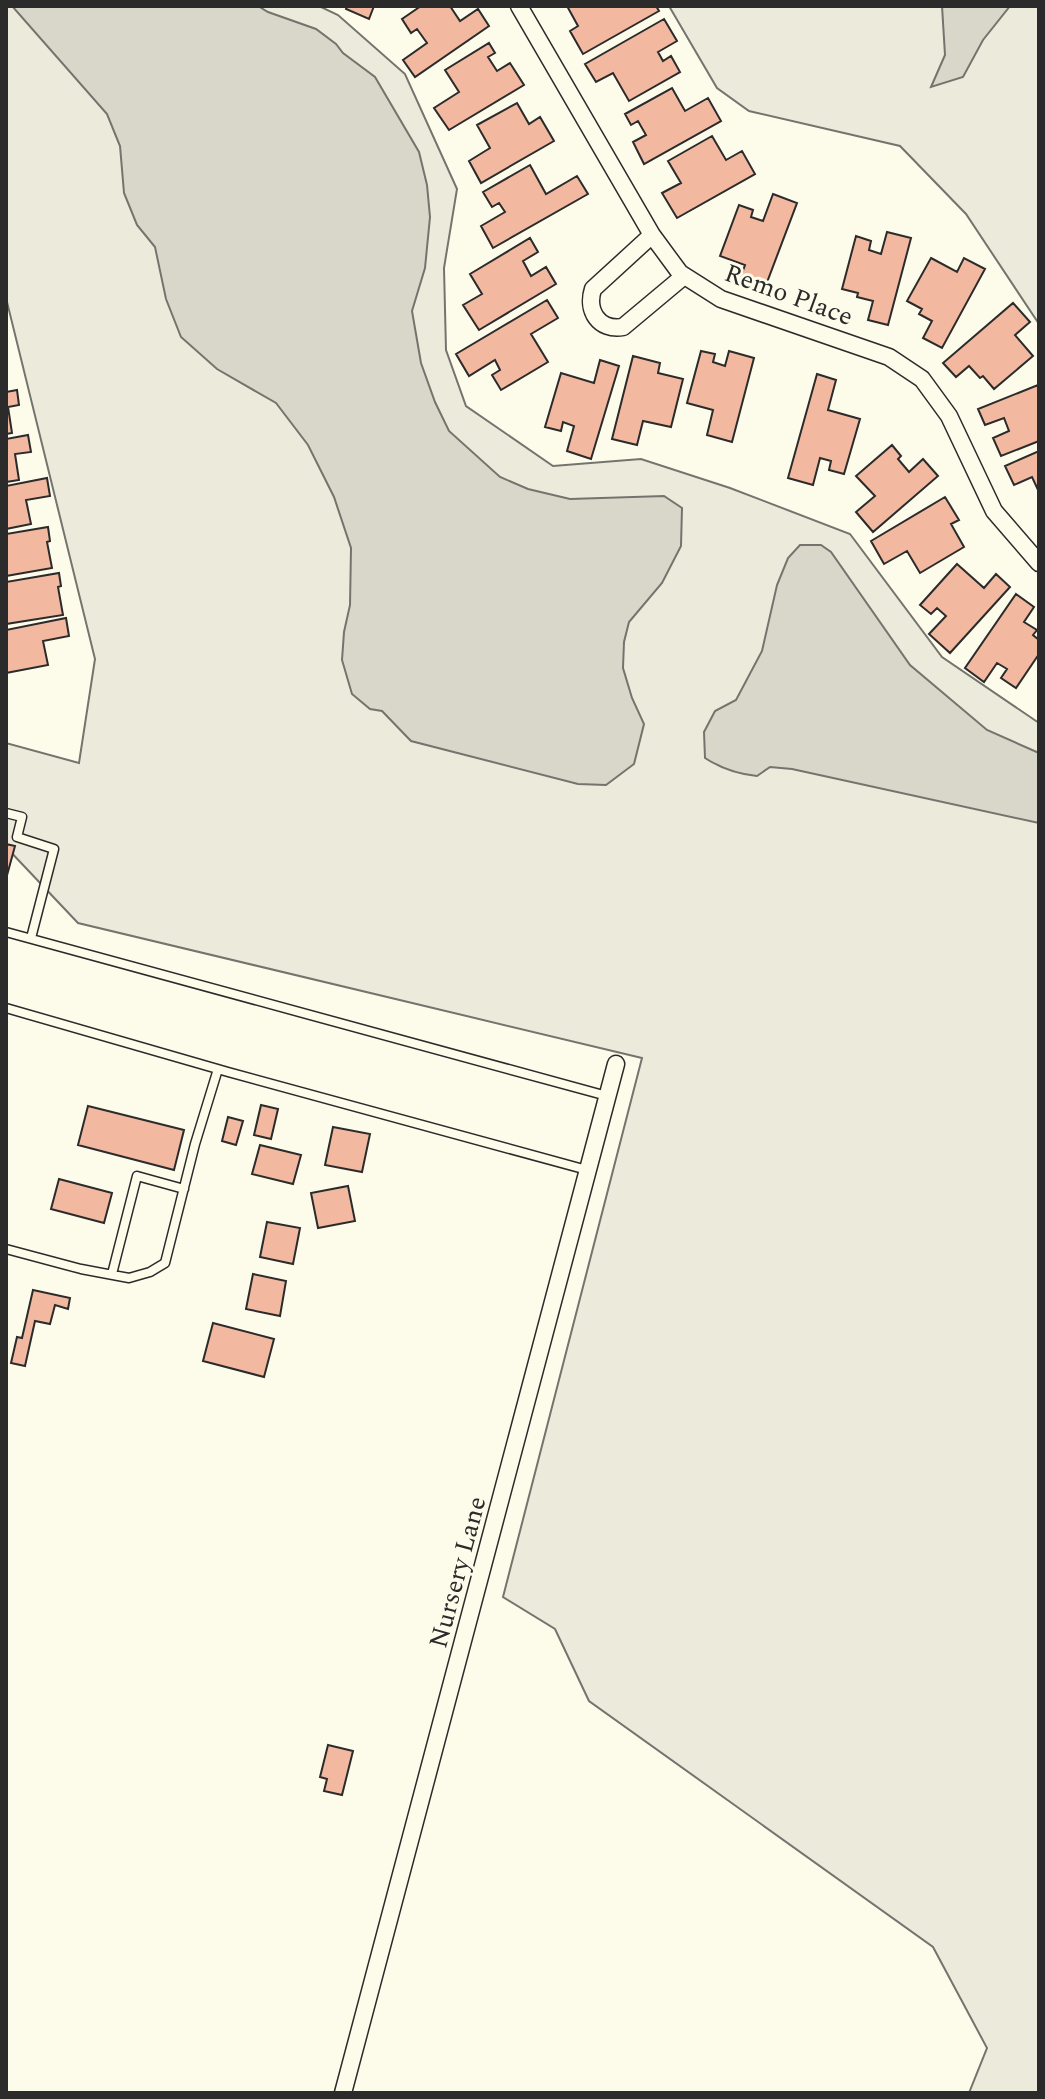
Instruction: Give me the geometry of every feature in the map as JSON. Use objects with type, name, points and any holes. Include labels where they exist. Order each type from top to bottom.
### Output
[{"type":"street","name":"Remo Place","points":[[519,6],[652,235],[684,276],[721,299],[889,357],[922,379],[949,416],[994,511],[1039,563]]},
{"type":"street","points":[[652,235],[593,289],[589,300],[592,314],[612,329],[623,327],[684,276]]},
{"type":"street","name":"Nursery Lane","points":[[343,2093],[616,1064]]},
{"type":"lane","points":[[6,813],[22,817],[17,837],[54,849],[31,938]]},
{"type":"lane","points":[[6,932],[608,1096]]},
{"type":"lane","points":[[6,1008],[588,1170]]},
{"type":"lane","points":[[6,1249],[129,1278],[150,1272],[165,1263],[195,1144],[218,1069]]},
{"type":"lane","points":[[112,1274],[137,1176],[184,1189]]},
{"type":"shaded area","points":[[6,6],[319,6],[338,15],[405,74],[457,189],[444,268],[446,350],[466,406],[553,466],[641,459],[730,488],[850,534],[942,657],[1039,723],[1039,2093],[969,2093],[987,2048],[933,1947],[589,1701],[555,1629],[503,1597],[642,1058],[78,923],[6,847],[6,743],[79,763],[95,659],[6,298]]},
{"type":"shaded area","points":[[12,6],[258,6],[316,29],[375,77],[419,152],[427,185],[430,217],[425,268],[412,311],[421,363],[449,431],[500,477],[528,489],[570,499],[664,496],[682,508],[681,546],[662,583],[629,622],[624,642],[623,668],[644,724],[634,764],[606,785],[578,784],[411,741],[382,711],[370,709],[352,694],[342,660],[350,605],[351,548],[334,497],[308,445],[276,403],[217,369],[181,337],[166,299],[155,247],[137,225],[124,193],[120,146],[107,114]]},
{"type":"shaded area","points":[[669,6],[1039,6],[1039,324],[966,214],[900,146],[749,111],[717,88]]},
{"type":"shaded area","points":[[942,6],[1010,6],[983,40],[963,77],[931,87],[945,55]]},
{"type":"shaded area","points":[[800,545],[821,545],[831,552],[910,665],[987,730],[1039,753],[1039,823],[792,769],[770,767],[757,776],[743,774],[705,758],[704,732],[715,711],[736,700],[762,651],[777,585],[788,558]]},
{"type":"building","points":[[347,6],[374,6],[369,19],[346,9]]},
{"type":"building","points":[[421,6],[450,6],[460,21],[478,9],[489,26],[415,77],[403,60],[427,43],[417,29],[411,33],[402,19]]},
{"type":"building","points":[[567,6],[656,6],[659,11],[583,54],[570,31],[578,26]]},
{"type":"building","points":[[664,19],[677,41],[658,52],[663,61],[671,56],[680,72],[629,101],[613,73],[596,82],[585,64]]},
{"type":"building","points":[[489,43],[495,53],[488,57],[497,71],[510,63],[524,85],[449,130],[434,108],[459,92],[445,70]]},
{"type":"building","points":[[672,88],[685,111],[708,98],[721,121],[644,164],[633,142],[646,135],[638,121],[631,125],[625,114]]},
{"type":"building","points":[[517,103],[529,124],[540,117],[554,141],[481,183],[469,161],[490,148],[477,125]]},
{"type":"building","points":[[712,136],[726,160],[742,151],[755,174],[677,218],[662,193],[681,183],[668,161]]},
{"type":"building","points":[[530,165],[546,194],[577,176],[588,194],[493,248],[481,226],[505,212],[499,203],[492,207],[483,192]]},
{"type":"building","points":[[773,194],[797,203],[766,285],[741,276],[745,265],[720,256],[739,205],[753,210],[751,217],[763,221]]},
{"type":"building","points":[[887,232],[911,238],[888,325],[868,320],[873,301],[842,289],[856,236],[871,241],[869,250],[881,254]]},
{"type":"building","points":[[530,238],[538,252],[523,261],[531,276],[546,267],[556,284],[479,330],[463,305],[482,294],[470,274]]},
{"type":"building","points":[[931,258],[957,272],[964,258],[985,269],[942,348],[923,338],[932,321],[919,314],[922,309],[907,301]]},
{"type":"building","points":[[547,300],[558,318],[531,334],[548,362],[501,390],[492,375],[500,370],[495,360],[469,376],[456,354]]},
{"type":"building","points":[[1013,303],[1030,322],[1015,335],[1033,356],[994,389],[969,366],[956,377],[943,363]]},
{"type":"building","points":[[701,351],[715,354],[713,362],[725,366],[729,351],[754,358],[732,442],[707,435],[713,410],[687,403]]},
{"type":"building","points":[[633,356],[660,363],[658,373],[683,379],[671,427],[643,421],[637,445],[612,439]]},
{"type":"building","points":[[600,360],[619,366],[591,459],[567,451],[574,426],[563,422],[561,431],[545,427],[561,373],[594,383]]},
{"type":"building","points":[[817,374],[836,380],[828,410],[860,419],[844,474],[829,470],[831,461],[820,458],[813,485],[788,478]]},
{"type":"building","points":[[1038,385],[1039,441],[1001,456],[993,438],[1009,431],[1004,418],[985,425],[978,409]]},
{"type":"building","points":[[17,390],[19,405],[8,407],[12,433],[6,434],[6,392]]},
{"type":"building","points":[[28,435],[31,452],[15,454],[19,480],[6,482],[6,439]]},
{"type":"building","points":[[892,445],[909,472],[923,459],[938,476],[873,532],[856,512],[875,496],[856,476]]},
{"type":"building","points":[[1039,451],[1039,492],[1032,477],[1014,485],[1005,466]]},
{"type":"building","points":[[47,478],[50,496],[26,500],[31,524],[6,529],[6,486]]},
{"type":"building","points":[[945,497],[959,520],[951,524],[964,547],[920,573],[907,551],[884,564],[871,541]]},
{"type":"building","points":[[48,527],[50,541],[47,542],[52,568],[6,576],[6,534]]},
{"type":"building","points":[[957,564],[984,588],[996,574],[1010,587],[950,653],[929,634],[946,616],[937,608],[931,614],[920,605]]},
{"type":"building","points":[[59,573],[63,615],[6,624],[6,582]]},
{"type":"building","points":[[1016,594],[1034,607],[1024,622],[1037,630],[1033,635],[1039,640],[1039,654],[1016,688],[1001,678],[1007,669],[997,663],[984,682],[965,668]]},
{"type":"building","points":[[66,618],[69,636],[43,641],[48,665],[6,673],[6,630]]},
{"type":"building","points":[[6,844],[15,846],[6,879]]},
{"type":"building","points":[[261,1105],[278,1109],[271,1139],[254,1135]]},
{"type":"building","points":[[88,1106],[184,1130],[174,1170],[78,1145]]},
{"type":"building","points":[[228,1117],[243,1121],[236,1145],[222,1141]]},
{"type":"building","points":[[333,1127],[370,1134],[362,1172],[325,1165]]},
{"type":"building","points":[[260,1145],[301,1155],[293,1184],[252,1174]]},
{"type":"building","points":[[59,1179],[112,1193],[104,1223],[51,1209]]},
{"type":"building","points":[[348,1186],[355,1221],[318,1228],[311,1193]]},
{"type":"building","points":[[267,1222],[300,1228],[293,1264],[260,1257]]},
{"type":"building","points":[[253,1274],[286,1281],[280,1316],[246,1309]]},
{"type":"building","points":[[33,1290],[70,1298],[68,1309],[55,1305],[50,1324],[35,1321],[25,1366],[11,1363],[17,1337],[22,1338]]},
{"type":"building","points":[[213,1323],[274,1339],[264,1377],[203,1361]]},
{"type":"building","points":[[328,1745],[353,1751],[342,1795],[324,1791],[327,1779],[320,1777]]}]
